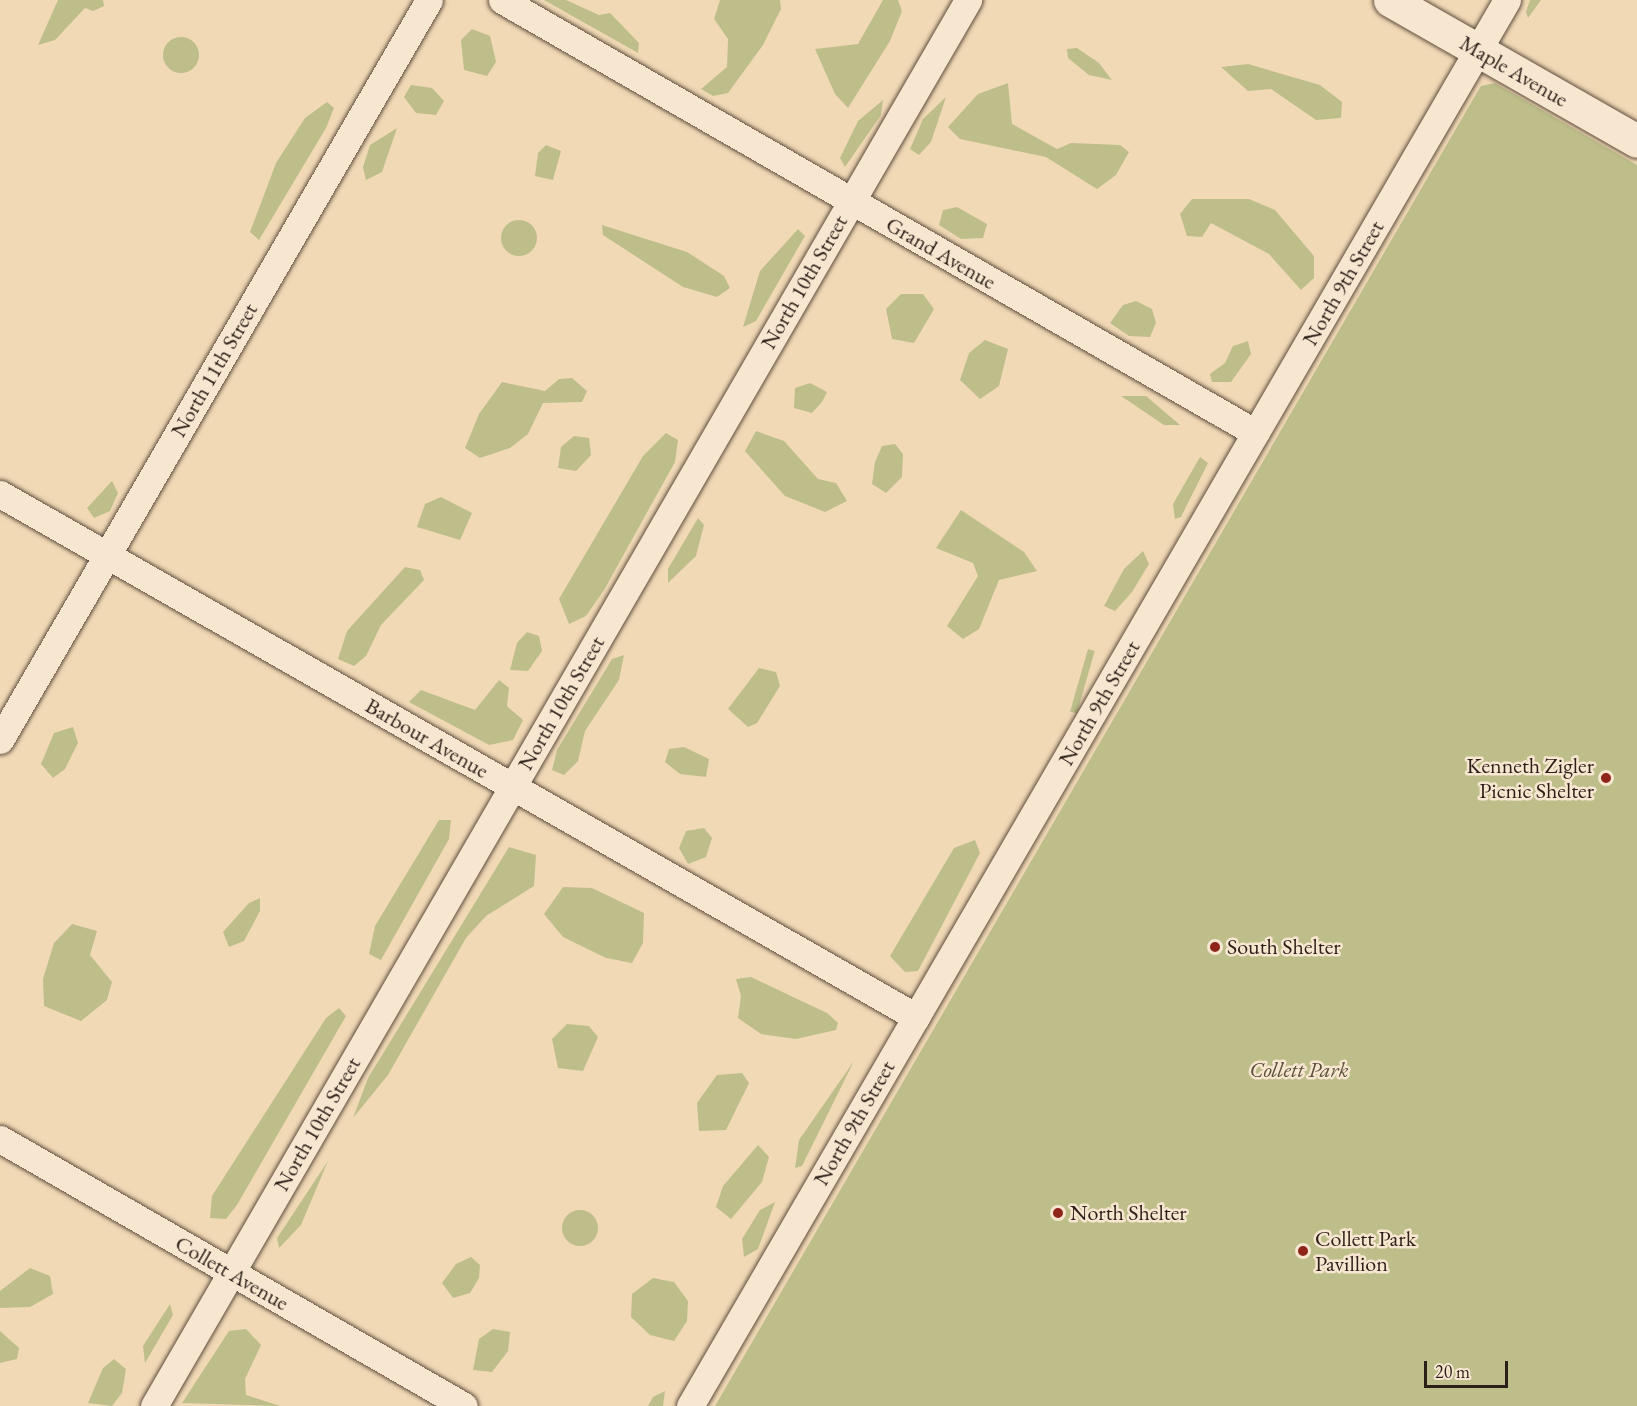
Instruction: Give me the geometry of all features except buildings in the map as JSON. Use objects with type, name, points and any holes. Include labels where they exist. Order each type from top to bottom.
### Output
[{"type":"main road","name":"Maple Avenue","points":[[1390,0],[1637,141]]},
{"type":"street","name":"North 11th Street","points":[[0,740],[429,0]]},
{"type":"street","name":"Grand Avenue","points":[[502,0],[1256,433]]},
{"type":"street","name":"North 10th Street","points":[[154,1406],[968,0]]},
{"type":"street","name":"North 9th Street","points":[[690,1406],[1507,0]]},
{"type":"street","name":"Barbour Avenue","points":[[0,494],[916,1017]]},
{"type":"street","name":"Collett Avenue","points":[[0,1140],[464,1406]]},
{"type":"green space","points":[[58,0],[103,0],[104,6],[93,11],[85,8],[55,40],[38,45]]},
{"type":"green space","points":[[544,0],[566,0],[599,15],[610,13],[639,43],[638,53]]},
{"type":"green space","points":[[720,0],[780,0],[781,9],[763,45],[728,93],[713,96],[701,89],[727,67],[728,39],[714,19]]},
{"type":"green space","points":[[883,0],[898,0],[902,11],[890,41],[848,108],[835,94],[815,49],[858,44]]},
{"type":"green space","points":[[1530,0],[1541,0],[1528,18],[1526,12]]},
{"type":"green space","points":[[472,29],[490,36],[496,62],[487,76],[464,70],[461,40]]},
{"type":"green space","points":[[181,37],[194,42],[199,55],[194,68],[181,73],[168,68],[163,55],[168,42]]},
{"type":"green space","points":[[1077,48],[1099,63],[1112,80],[1089,75],[1068,58],[1067,49]]},
{"type":"green space","points":[[1248,64],[1320,85],[1342,102],[1341,118],[1316,120],[1271,89],[1248,91],[1221,67]]},
{"type":"green space","points":[[1008,83],[1012,124],[1057,149],[1071,143],[1120,145],[1129,152],[1116,175],[1097,189],[1046,157],[960,139],[948,127],[978,94]]},
{"type":"green space","name":"Collett Park","points":[[1495,83],[1637,165],[1637,1406],[715,1406],[1475,96],[1481,86]]},
{"type":"green space","points":[[411,85],[432,88],[444,101],[436,115],[416,113],[404,97]]},
{"type":"green space","points":[[946,97],[931,142],[919,155],[910,149],[923,119]]},
{"type":"green space","points":[[883,100],[881,115],[845,167],[840,158],[858,121]]},
{"type":"green space","points":[[327,102],[334,108],[326,128],[259,240],[250,232],[276,163],[305,118]]},
{"type":"green space","points":[[397,128],[382,172],[366,180],[363,167],[370,145]]},
{"type":"green space","points":[[546,145],[561,151],[553,180],[535,176],[538,153]]},
{"type":"green space","points":[[1192,199],[1249,199],[1275,210],[1314,256],[1314,278],[1301,290],[1269,254],[1211,223],[1202,237],[1187,236],[1180,214]]},
{"type":"green space","points":[[957,207],[987,224],[983,238],[961,239],[939,225],[943,210]]},
{"type":"green space","points":[[519,220],[532,225],[537,238],[532,251],[519,256],[506,251],[501,238],[506,225]]},
{"type":"green space","points":[[602,225],[687,252],[724,276],[730,288],[717,297],[683,287],[603,235]]},
{"type":"green space","points":[[798,229],[805,236],[756,321],[743,327],[760,271]]},
{"type":"green space","points":[[901,294],[923,294],[934,309],[914,343],[892,339],[886,309]]},
{"type":"green space","points":[[1136,301],[1152,309],[1156,323],[1150,337],[1129,336],[1110,323],[1123,305]]},
{"type":"green space","points":[[985,340],[1008,349],[999,386],[980,399],[960,380],[969,353]]},
{"type":"green space","points":[[1248,341],[1251,354],[1231,382],[1212,382],[1210,374],[1225,363],[1233,346]]},
{"type":"green space","points":[[572,378],[587,391],[582,402],[543,403],[528,434],[510,448],[480,458],[465,448],[479,414],[502,382],[545,391],[559,379]]},
{"type":"green space","points":[[810,383],[827,392],[812,413],[794,408],[795,388]]},
{"type":"green space","points":[[1121,396],[1146,396],[1180,425],[1164,425]]},
{"type":"green space","points":[[756,431],[784,441],[818,479],[836,483],[847,501],[825,512],[785,496],[745,451]]},
{"type":"green space","points":[[666,433],[678,440],[675,462],[604,590],[586,616],[569,624],[559,599],[643,456]]},
{"type":"green space","points":[[574,436],[589,438],[591,455],[576,471],[558,468],[561,447]]},
{"type":"green space","points":[[895,444],[903,454],[902,477],[886,493],[872,484],[875,462],[882,446]]},
{"type":"green space","points":[[1200,457],[1208,463],[1181,517],[1175,519],[1173,504]]},
{"type":"green space","points":[[112,481],[118,493],[110,511],[94,518],[87,508]]},
{"type":"green space","points":[[441,497],[472,513],[460,540],[417,527],[425,504]]},
{"type":"green space","points":[[961,510],[1024,552],[1037,571],[999,580],[979,629],[963,639],[947,626],[978,576],[973,563],[936,548]]},
{"type":"green space","points":[[698,518],[704,525],[696,556],[668,583],[668,569]]},
{"type":"green space","points":[[1143,551],[1149,564],[1132,592],[1115,611],[1104,606],[1124,569]]},
{"type":"green space","points":[[405,567],[420,570],[424,580],[381,625],[366,656],[354,666],[338,659],[347,631]]},
{"type":"green space","points":[[527,632],[539,636],[542,651],[528,671],[510,670],[517,643]]},
{"type":"green space","points":[[1088,649],[1095,651],[1077,713],[1070,711]]},
{"type":"green space","points":[[624,655],[619,680],[585,731],[578,761],[564,775],[552,770],[557,750],[612,659]]},
{"type":"green space","points":[[759,668],[776,672],[780,686],[757,723],[748,727],[728,709]]},
{"type":"green space","points":[[499,680],[509,688],[507,706],[523,720],[513,740],[489,745],[409,702],[421,690],[475,710]]},
{"type":"green space","points":[[73,727],[78,743],[65,769],[53,778],[41,764],[54,733]]},
{"type":"green space","points":[[684,747],[709,759],[706,777],[680,774],[665,762],[669,749]]},
{"type":"green space","points":[[439,820],[451,820],[449,839],[381,960],[369,954],[375,926]]},
{"type":"green space","points":[[704,828],[712,838],[706,857],[688,864],[679,848],[686,831]]},
{"type":"green space","points":[[975,840],[980,853],[918,971],[905,972],[890,956],[954,848]]},
{"type":"green space","points":[[509,847],[536,855],[534,886],[486,916],[466,938],[388,1075],[353,1118],[368,1078]]},
{"type":"green space","points":[[563,887],[592,888],[644,913],[643,943],[632,963],[606,958],[563,937],[544,914]]},
{"type":"green space","points":[[260,898],[260,911],[244,941],[229,947],[223,932],[249,903]]},
{"type":"green space","points":[[72,924],[97,931],[90,955],[112,982],[107,1000],[81,1021],[44,1006],[43,979],[54,943]]},
{"type":"green space","points":[[751,977],[827,1013],[838,1023],[836,1030],[796,1039],[761,1034],[738,1018],[741,996],[736,979]]},
{"type":"green space","points":[[339,1008],[346,1016],[237,1205],[226,1219],[210,1218],[212,1196],[326,1018]]},
{"type":"green space","points":[[567,1024],[589,1026],[598,1037],[583,1071],[558,1068],[552,1039]]},
{"type":"green space","points":[[854,1061],[802,1166],[795,1168],[799,1140]]},
{"type":"green space","points":[[742,1073],[749,1083],[726,1130],[699,1131],[697,1103],[717,1075]]},
{"type":"green space","points":[[758,1145],[769,1157],[762,1182],[731,1219],[716,1207],[723,1186]]},
{"type":"green space","points":[[328,1161],[301,1225],[279,1248],[277,1238]]},
{"type":"green space","points":[[775,1202],[758,1249],[744,1257],[742,1239],[760,1210]]},
{"type":"green space","points":[[580,1210],[593,1215],[598,1228],[593,1241],[580,1246],[567,1241],[562,1228],[567,1215]]},
{"type":"green space","points":[[471,1257],[480,1265],[479,1278],[470,1293],[453,1298],[442,1283],[456,1264]]},
{"type":"green space","points":[[30,1268],[50,1276],[53,1294],[30,1307],[0,1308],[0,1291]]},
{"type":"green space","points":[[653,1278],[674,1282],[688,1301],[687,1321],[674,1341],[650,1335],[631,1317],[632,1294]]},
{"type":"green space","points":[[170,1304],[173,1315],[145,1363],[143,1346]]},
{"type":"green space","points":[[246,1329],[261,1345],[245,1379],[246,1395],[280,1406],[182,1403],[229,1331]]},
{"type":"green space","points":[[493,1329],[510,1332],[508,1351],[492,1372],[473,1370],[479,1339]]},
{"type":"green space","points":[[0,1331],[19,1348],[17,1359],[0,1363]]},
{"type":"green space","points":[[114,1359],[126,1369],[122,1393],[112,1406],[88,1403],[103,1368]]},
{"type":"green space","points":[[665,1391],[663,1406],[648,1406],[653,1397]]},
{"type":"place","name":"Kenneth Zigler Picnic Shelter","points":[[1606,778]]},
{"type":"place","name":"South Shelter","points":[[1215,947]]},
{"type":"place","name":"North Shelter","points":[[1058,1213]]},
{"type":"place","name":"Collett Park Pavillion","points":[[1303,1251]]}]
